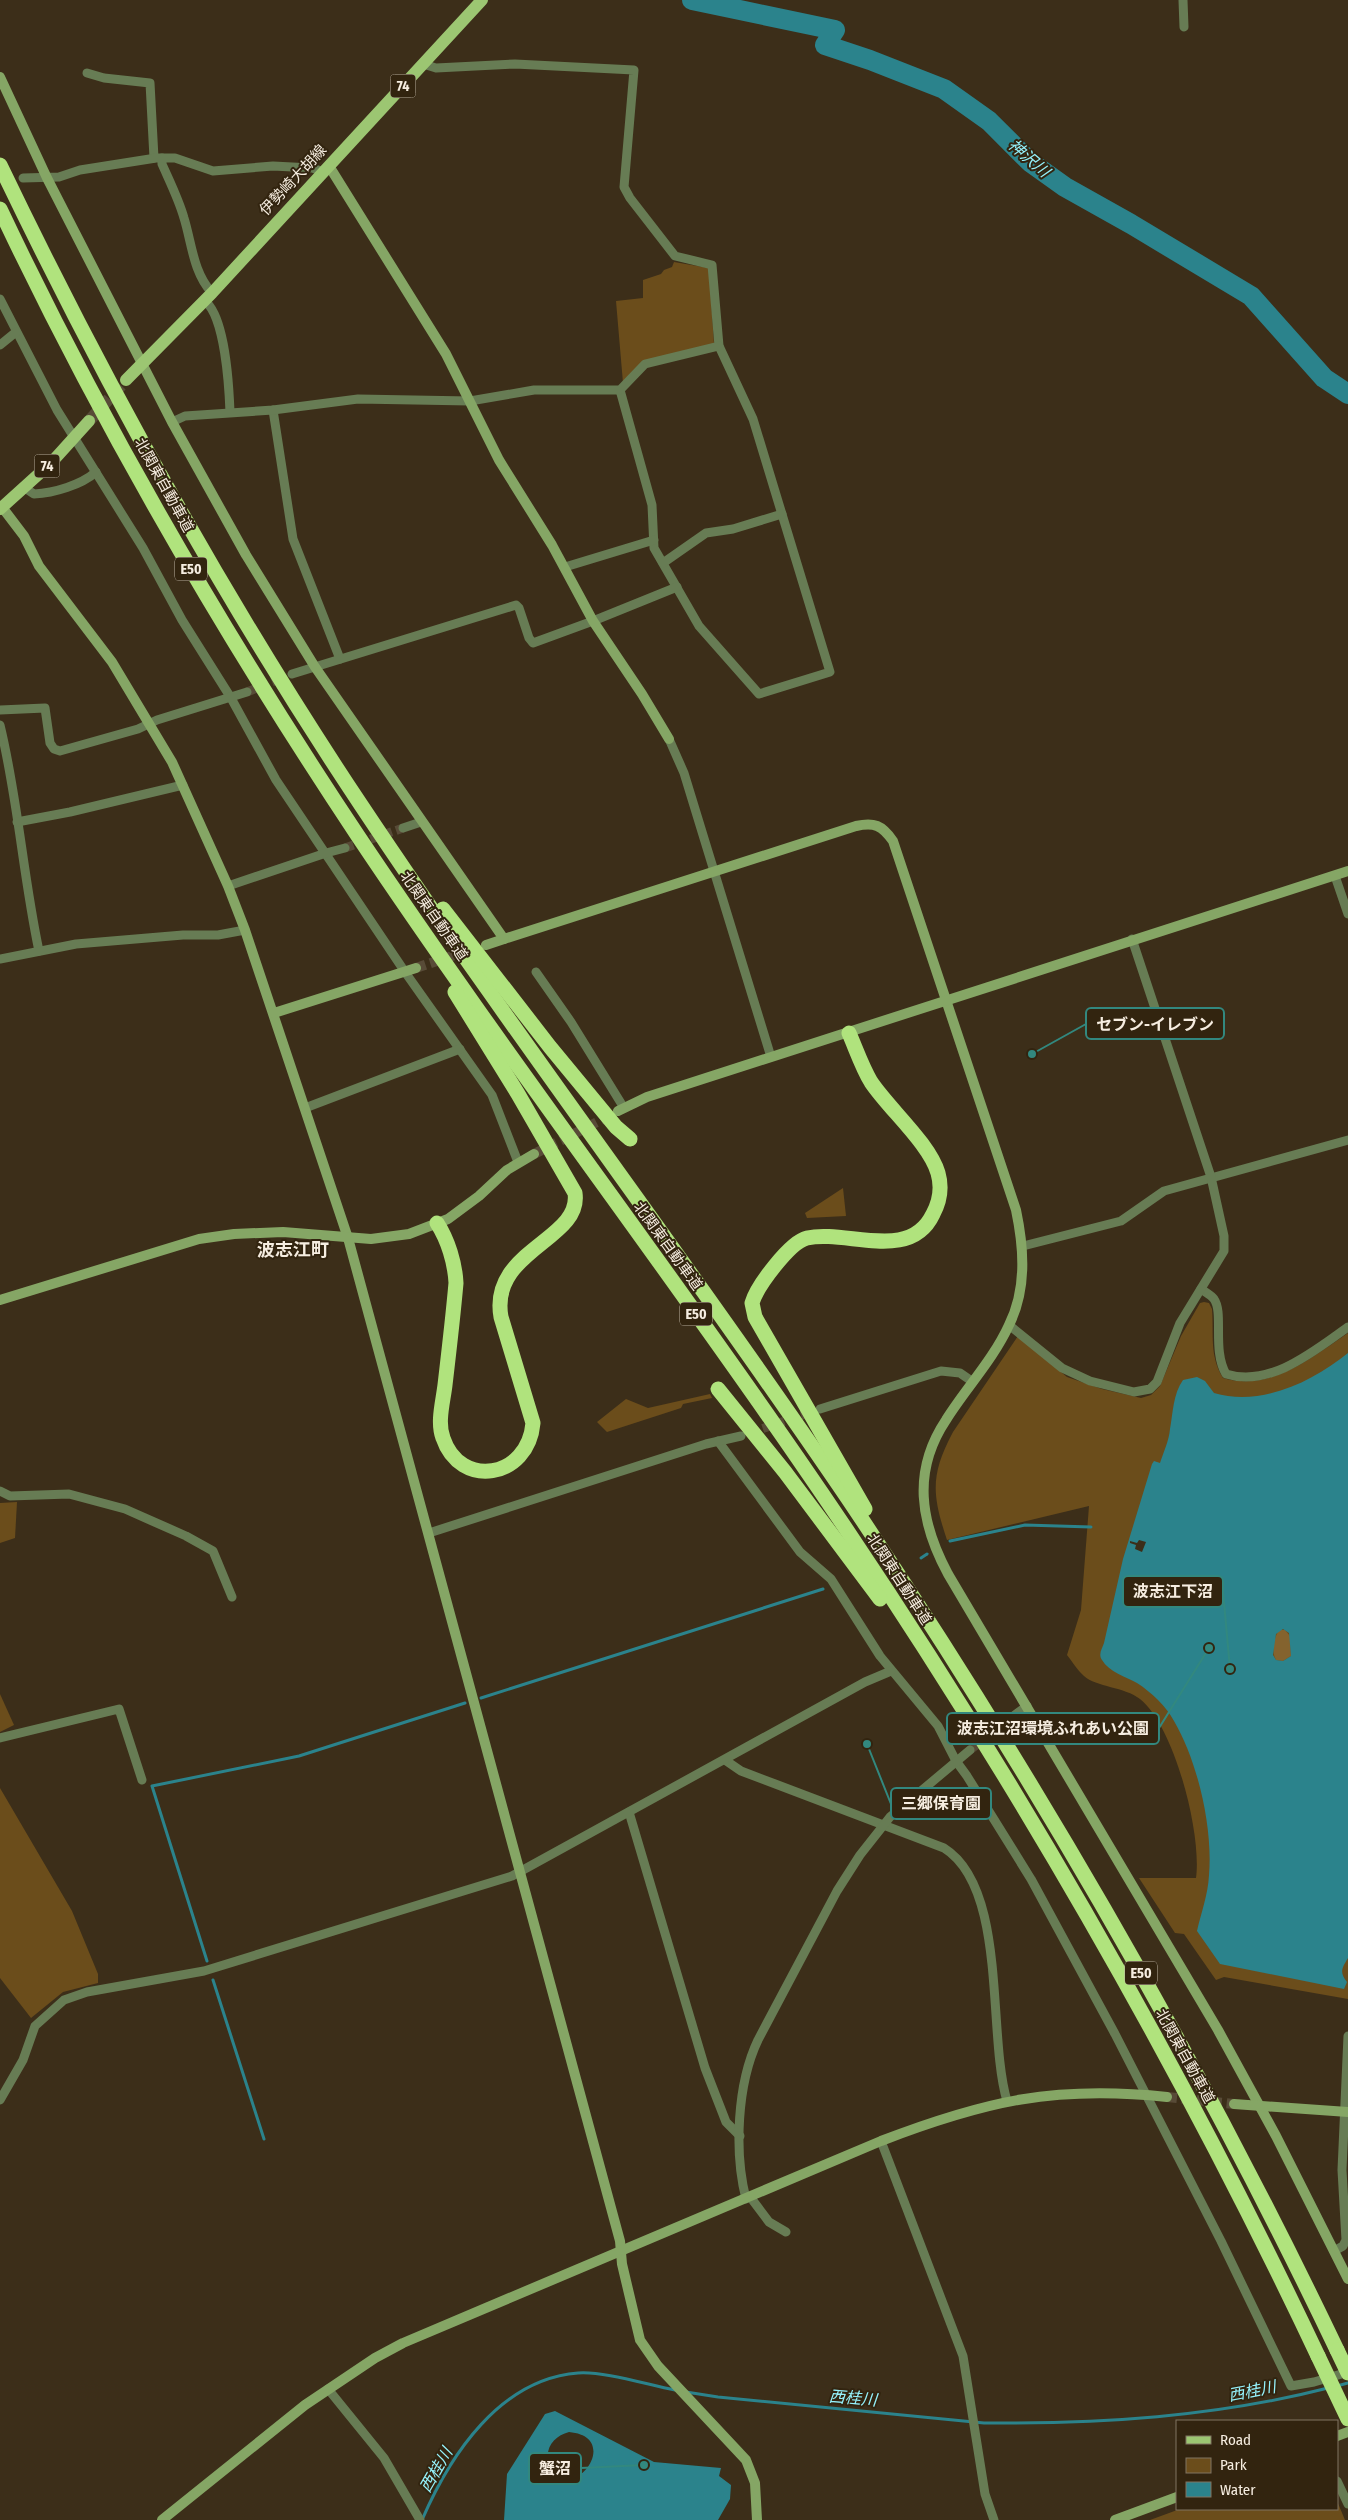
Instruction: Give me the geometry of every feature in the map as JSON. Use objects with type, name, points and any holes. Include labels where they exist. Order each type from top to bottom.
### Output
[{"type":"highway","name":"北関東自動車道","points":[[0,165],[69,306],[166,487],[233,603],[358,800],[468,963],[752,1360],[921,1609],[1053,1820],[1120,1936],[1226,2128],[1348,2373]]},
{"type":"highway","name":"北関東自動車道","points":[[0,209],[93,394],[216,612],[276,710],[410,912],[798,1459],[971,1724],[1103,1944],[1163,2050],[1244,2204],[1348,2419]]},
{"type":"highway","points":[[358,800],[550,1047],[616,1127],[630,1139]]},
{"type":"highway","points":[[410,912],[463,1006],[518,1094],[575,1193],[576,1202],[572,1214],[516,1265],[502,1286],[499,1306],[501,1317],[533,1423],[526,1451],[518,1459],[499,1469],[478,1470],[461,1463],[453,1456],[442,1436],[441,1413],[456,1283],[444,1234],[437,1223]]},
{"type":"highway","points":[[849,1033],[871,1081],[934,1165],[939,1181],[939,1198],[936,1208],[927,1224],[904,1239],[884,1241],[814,1237],[799,1242],[788,1252],[757,1290],[752,1303],[752,1310],[810,1416],[921,1609]]},
{"type":"highway","points":[[804,1230],[883,1234],[901,1232],[922,1219],[932,1197],[932,1179],[924,1163],[864,1082],[849,1033]]},
{"type":"highway","points":[[437,1223],[447,1270],[448,1286],[434,1428],[443,1456],[458,1470],[468,1474],[489,1478],[511,1472],[528,1460],[538,1442],[540,1422],[538,1411],[507,1314],[506,1305],[514,1279],[525,1267],[539,1259]]},
{"type":"highway","points":[[718,1388],[791,1480],[971,1724]]},
{"type":"main road","name":"伊勢崎大胡線","points":[[126,380],[208,297],[482,0]]},
{"type":"main road","name":"74","points":[[1,508],[25,488],[89,421]]},
{"type":"street","points":[[1183,0],[1184,27]]},
{"type":"street","points":[[423,64],[436,68],[515,64],[634,70],[624,186],[630,198],[675,256],[712,265],[719,346],[753,419],[830,672],[759,694],[699,626],[654,548],[652,504],[620,390]]},
{"type":"street","points":[[87,73],[104,78],[150,83],[158,158],[184,218],[196,266],[216,317],[228,370],[230,412]]},
{"type":"street","points":[[0,77],[47,178],[143,362],[172,422],[246,555],[314,667],[504,939]]},
{"type":"street","points":[[23,178],[47,178],[158,158],[175,158],[214,171],[284,166],[327,169],[423,313],[446,354],[499,460],[565,567],[593,622],[642,694],[669,739],[684,773],[771,1057]]},
{"type":"street","points":[[0,299],[74,438],[143,548],[204,657],[231,698],[269,768],[405,972],[492,1096],[518,1162]]},
{"type":"street","points":[[0,345],[16,332]]},
{"type":"street","points":[[172,422],[185,416],[273,410],[358,399],[470,401],[534,390],[620,390],[645,364],[719,346]]},
{"type":"street","points":[[273,410],[293,539],[340,659]]},
{"type":"street","points":[[25,488],[34,494],[50,491],[80,482],[96,472]]},
{"type":"street","points":[[1,508],[24,536],[39,566],[112,662],[150,723],[183,786],[228,886],[245,930],[348,1238],[429,1533],[621,2252],[638,2334],[647,2352],[668,2377],[740,2452],[749,2465],[755,2483],[757,2520]]},
{"type":"street","points":[[663,563],[706,533],[782,514]]},
{"type":"street","points":[[565,567],[654,540]]},
{"type":"street","points":[[292,674],[516,605],[520,608],[529,638],[533,643],[593,622],[677,587]]},
{"type":"street","points":[[0,710],[45,708],[50,743],[57,751],[138,729],[150,723],[247,692]]},
{"type":"street","points":[[0,725],[11,772],[27,896],[38,951]]},
{"type":"street","points":[[17,822],[183,786]]},
{"type":"street","points":[[403,828],[421,822]]},
{"type":"street","points":[[486,945],[715,873],[856,826],[872,823],[881,827],[889,835],[895,847],[944,1000],[1016,1210],[1023,1246],[1020,1288],[1009,1325],[973,1382],[946,1419],[932,1446],[924,1483],[925,1518],[937,1555],[1213,2022],[1259,2105],[1348,2279]]},
{"type":"street","points":[[228,886],[345,848]]},
{"type":"street","points":[[536,972],[570,1022],[621,1110],[647,1097],[849,1033],[1132,939],[1348,871]]},
{"type":"street","points":[[1335,876],[1348,914]]},
{"type":"street","points":[[0,959],[89,942],[150,939],[183,935],[218,935],[245,930]]},
{"type":"street","points":[[1009,1325],[1062,1368],[1113,1388],[1150,1390],[1157,1382],[1180,1323],[1224,1251],[1224,1236],[1210,1177],[1132,939]]},
{"type":"street","points":[[274,1013],[416,968]]},
{"type":"street","points":[[305,1108],[460,1049]]},
{"type":"street","points":[[1023,1246],[1121,1221],[1164,1191],[1348,1140]]},
{"type":"street","points":[[0,1300],[199,1239],[234,1234],[283,1232],[348,1238],[393,1237],[437,1223],[470,1203],[518,1162],[534,1154]]},
{"type":"street","points":[[1201,1290],[1213,1299],[1218,1308],[1217,1348],[1222,1367],[1226,1374],[1236,1377],[1261,1375],[1284,1367],[1348,1327]]},
{"type":"street","points":[[820,1409],[941,1371],[960,1373],[973,1382]]},
{"type":"street","points":[[429,1533],[718,1441],[741,1436]]},
{"type":"street","points":[[718,1441],[800,1552],[831,1579],[891,1670],[938,1726],[956,1761],[968,1776],[1031,1878],[1221,2241],[1291,2386],[1348,2373]]},
{"type":"street","points":[[0,1491],[10,1496],[69,1494],[125,1509],[213,1551],[232,1596]]},
{"type":"street","points":[[0,2100],[23,2060],[36,2026],[56,2005],[70,1996],[204,1971],[520,1872],[864,1682],[891,1670]]},
{"type":"street","points":[[1008,1720],[1027,1706]]},
{"type":"street","points":[[0,1738],[8,1734],[119,1709],[142,1780]]},
{"type":"street","points":[[786,2232],[769,2222],[748,2198],[740,2136],[741,2109],[746,2075],[753,2050],[844,1878],[883,1825],[970,1750]]},
{"type":"street","points":[[725,1760],[741,1771],[952,1853],[968,1873],[978,1894],[987,1924],[1000,2066],[1007,2100]]},
{"type":"street","points":[[629,1812],[705,2068],[726,2122],[740,2136]]},
{"type":"street","points":[[1334,2251],[1343,2246],[1346,2240],[1342,2170],[1348,2036]]},
{"type":"street","points":[[162,2520],[236,2459],[328,2389],[375,2358],[402,2343],[881,2141],[952,2115],[1007,2100],[1081,2092],[1145,2094],[1167,2097]]},
{"type":"street","points":[[1234,2104],[1346,2112]]},
{"type":"street","points":[[881,2141],[964,2356],[985,2494],[994,2520]]},
{"type":"street","points":[[328,2389],[384,2458],[419,2518]]},
{"type":"street","points":[[1338,2483],[1348,2504]]},
{"type":"street","points":[[1115,2520],[1176,2497]]},
{"type":"green space","points":[[674,262],[709,268],[714,344],[641,363],[623,383],[616,301],[643,298],[643,280],[661,274],[664,270],[672,267]]},
{"type":"green space","points":[[843,1188],[846,1216],[807,1218],[805,1213]]},
{"type":"green space","points":[[1200,1303],[1209,1303],[1212,1309],[1214,1353],[1223,1378],[1240,1381],[1273,1377],[1305,1362],[1348,1333],[1348,1999],[1224,1977],[1216,1980],[1184,1934],[1175,1933],[1139,1878],[1196,1878],[1195,1836],[1190,1810],[1175,1757],[1153,1713],[1134,1695],[1089,1680],[1079,1671],[1067,1655],[1081,1610],[1089,1506],[947,1540],[938,1510],[936,1497],[937,1473],[946,1447],[953,1432],[1018,1336],[1067,1377],[1102,1389],[1141,1398],[1151,1395],[1160,1386],[1181,1336]]},
{"type":"green space","points":[[710,1394],[712,1398],[683,1404],[681,1408],[607,1432],[597,1422],[626,1399],[648,1408]]},
{"type":"green space","points":[[17,1502],[15,1538],[0,1543],[0,1503]]},
{"type":"green space","points":[[0,1694],[14,1725],[0,1732]]},
{"type":"green space","points":[[0,1788],[72,1911],[98,1974],[98,1983],[63,1992],[31,2018],[0,1978]]},
{"type":"green space","points":[[1338,2503],[1345,2520],[1150,2520],[1177,2510],[1338,2510]]},
{"type":"shaded area","points":[[1279,1630],[1285,1630],[1290,1636],[1291,1656],[1283,1661],[1276,1660],[1274,1657],[1273,1649]]},
{"type":"water","points":[[1348,1353],[1348,1958],[1342,1970],[1347,1982],[1344,1989],[1220,1964],[1197,1931],[1209,1875],[1209,1837],[1197,1775],[1183,1737],[1171,1715],[1153,1695],[1137,1683],[1109,1668],[1100,1656],[1123,1559],[1152,1464],[1154,1461],[1160,1463],[1166,1447],[1175,1397],[1183,1380],[1197,1377],[1205,1381],[1214,1393],[1250,1397],[1285,1389],[1334,1364]],"holes":[[[1283,1629],[1289,1633],[1291,1656],[1283,1661],[1276,1660],[1273,1655],[1276,1634]]]},
{"type":"water","points":[[555,2411],[654,2462],[721,2468],[719,2476],[731,2485],[730,2499],[718,2520],[504,2520],[507,2474],[545,2414]],"holes":[[[569,2432],[585,2437],[592,2445],[593,2456],[588,2467],[580,2475],[569,2479],[559,2476],[550,2465],[548,2459],[551,2444]]]},
{"type":"pier","points":[[1139,1540],[1146,1542],[1142,1552],[1135,1549],[1136,1545],[1130,1543],[1130,1541],[1137,1543]]},
{"type":"waterway","name":"神沢川","points":[[692,0],[835,30],[825,45],[870,60],[944,89],[989,121],[1030,162],[1065,187],[1251,296],[1324,378],[1348,394]]},
{"type":"waterway","points":[[950,1541],[1025,1525],[1091,1527]]},
{"type":"waterway","points":[[921,1558],[927,1554]]},
{"type":"waterway","points":[[481,1698],[823,1589]]},
{"type":"waterway","points":[[207,1961],[152,1786],[299,1756],[465,1703]]},
{"type":"waterway","points":[[213,1980],[264,2139]]},
{"type":"waterway","name":"西桂川","points":[[422,2520],[447,2470],[481,2424],[502,2405],[525,2389],[550,2378],[589,2373],[613,2376],[675,2390]]},
{"type":"waterway","name":"西桂川","points":[[1337,2386],[1348,2383]]},
{"type":"waterway","name":"西桂川","points":[[686,2392],[718,2397],[984,2423],[1027,2423],[1157,2417],[1243,2406],[1328,2388]]},
{"type":"tunnel","points":[[89,421],[126,380]]},
{"type":"tunnel","points":[[247,692],[284,677]]},
{"type":"tunnel","points":[[345,848],[403,828]]},
{"type":"tunnel","points":[[416,968],[467,951]]},
{"type":"tunnel","points":[[534,1154],[613,1114]]},
{"type":"tunnel","points":[[750,1433],[814,1411]]},
{"type":"tunnel","points":[[970,1750],[1008,1720]]},
{"type":"tunnel","points":[[1167,2097],[1234,2104]]},
{"type":"place","name":"セブン-イレブン","points":[[1032,1054]]},
{"type":"place","name":"波志江沼環境ふれあい公園","points":[[1209,1648]]},
{"type":"place","name":"波志江下沼","points":[[1230,1669]]},
{"type":"place","name":"三郷保育園","points":[[867,1744]]},
{"type":"place","name":"蟹沼","points":[[644,2465]]},
{"type":"district","name":"波志江町","points":[[293,1250]]}]
